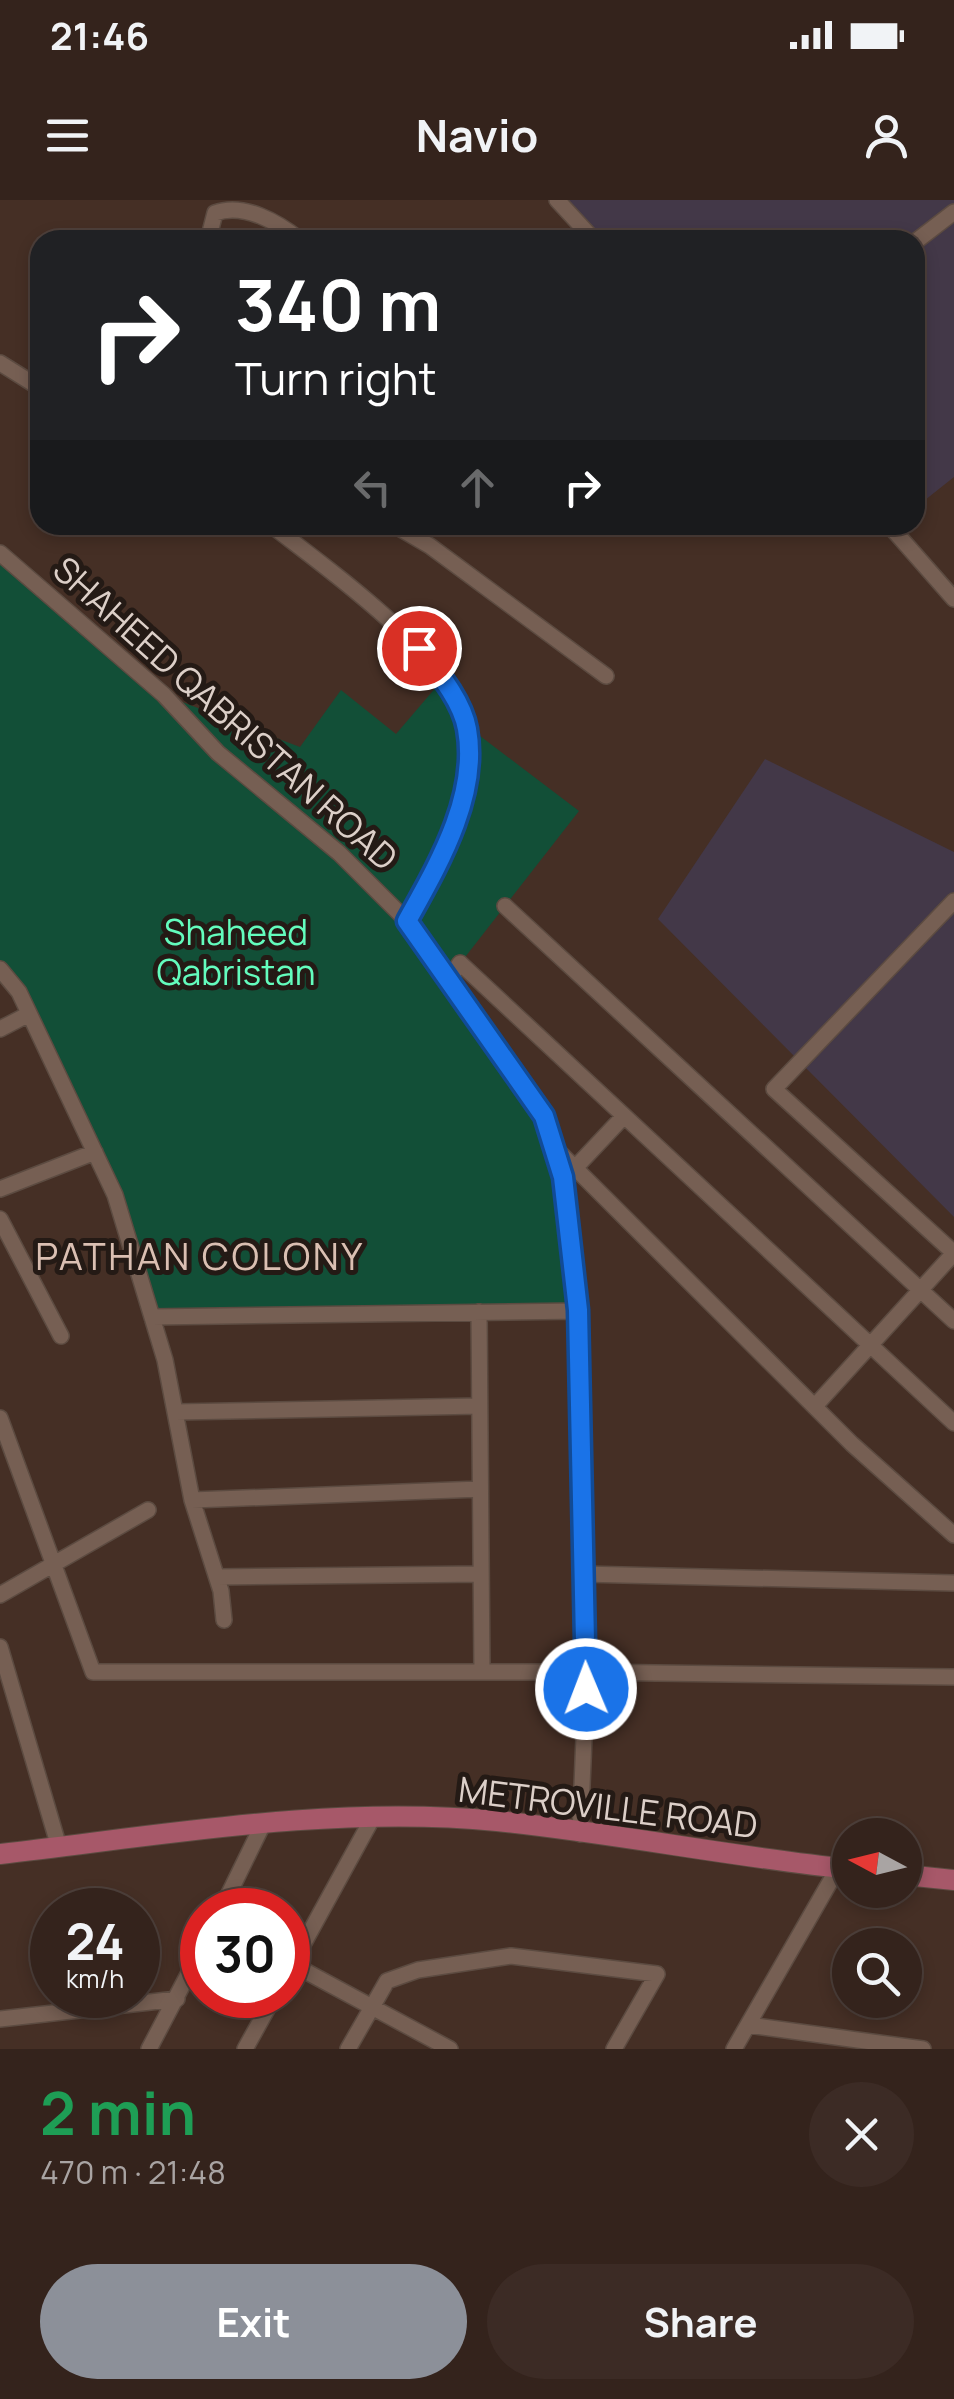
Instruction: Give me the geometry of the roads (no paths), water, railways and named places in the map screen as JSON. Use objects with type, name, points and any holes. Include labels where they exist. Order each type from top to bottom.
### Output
[{"type":"main road","name":"METROVILLE ROAD","points":[[0,1854],[298,1818],[372,1819],[495,1821],[832,1867]]},
{"type":"main road","points":[[922,1877],[954,1880]]},
{"type":"street","points":[[557,200],[585,230]]},
{"type":"street","points":[[211,230],[215,213],[225,210],[280,224],[288,230]]},
{"type":"street","points":[[925,234],[954,212]]},
{"type":"street","points":[[0,363],[30,382]]},
{"type":"street","points":[[283,535],[419,648],[443,679],[467,726],[467,770],[457,818],[407,921]]},
{"type":"street","points":[[411,535],[606,676]]},
{"type":"street","points":[[897,535],[954,599]]},
{"type":"street","name":"SHAHEED QABRISTAN ROAD","points":[[0,554],[164,696],[218,753],[339,854],[407,921],[544,1116],[563,1177],[578,1310],[585,1672],[580,1834]]},
{"type":"street","points":[[815,1406],[954,1253],[774,1089],[954,901]]},
{"type":"street","points":[[505,906],[954,1321]]},
{"type":"street","points":[[449,978],[460,963],[954,1423]]},
{"type":"street","points":[[0,970],[30,1014],[115,1196],[152,1317],[176,1412],[192,1500],[217,1577],[224,1620]]},
{"type":"street","points":[[0,1029],[30,1014]]},
{"type":"street","points":[[575,1168],[624,1116]]},
{"type":"street","points":[[553,1146],[815,1406],[954,1535]]},
{"type":"street","points":[[0,1188],[95,1152]]},
{"type":"street","points":[[0,1219],[61,1336]]},
{"type":"street","points":[[152,1317],[578,1310]]},
{"type":"street","points":[[478,1312],[482,1672]]},
{"type":"street","points":[[176,1412],[479,1406]]},
{"type":"street","points":[[0,1418],[93,1672],[585,1672],[954,1678]]},
{"type":"street","points":[[192,1500],[480,1490]]},
{"type":"street","points":[[0,1594],[148,1510]]},
{"type":"street","points":[[217,1577],[481,1574]]},
{"type":"street","points":[[584,1574],[954,1583]]},
{"type":"street","points":[[0,1648],[59,1848]]},
{"type":"street","points":[[310,1932],[372,1819]]},
{"type":"street","points":[[232,1888],[264,1822]]},
{"type":"street","points":[[734,2049],[832,1889]]},
{"type":"street","points":[[348,2049],[388,1981],[450,1963],[510,1956],[658,1974],[614,2049]]},
{"type":"street","points":[[310,1978],[450,2049]]},
{"type":"street","points":[[149,2049],[180,1995]]},
{"type":"street","points":[[0,2019],[178,1999]]},
{"type":"street","points":[[245,2049],[262,2018]]},
{"type":"street","points":[[748,2026],[856,2044],[923,2049]]},
{"type":"district","name":"PATHAN COLONY","points":[[200,1257]]},
{"type":"park label","name":"Shaheed Qabristan","points":[[236,953]]}]
